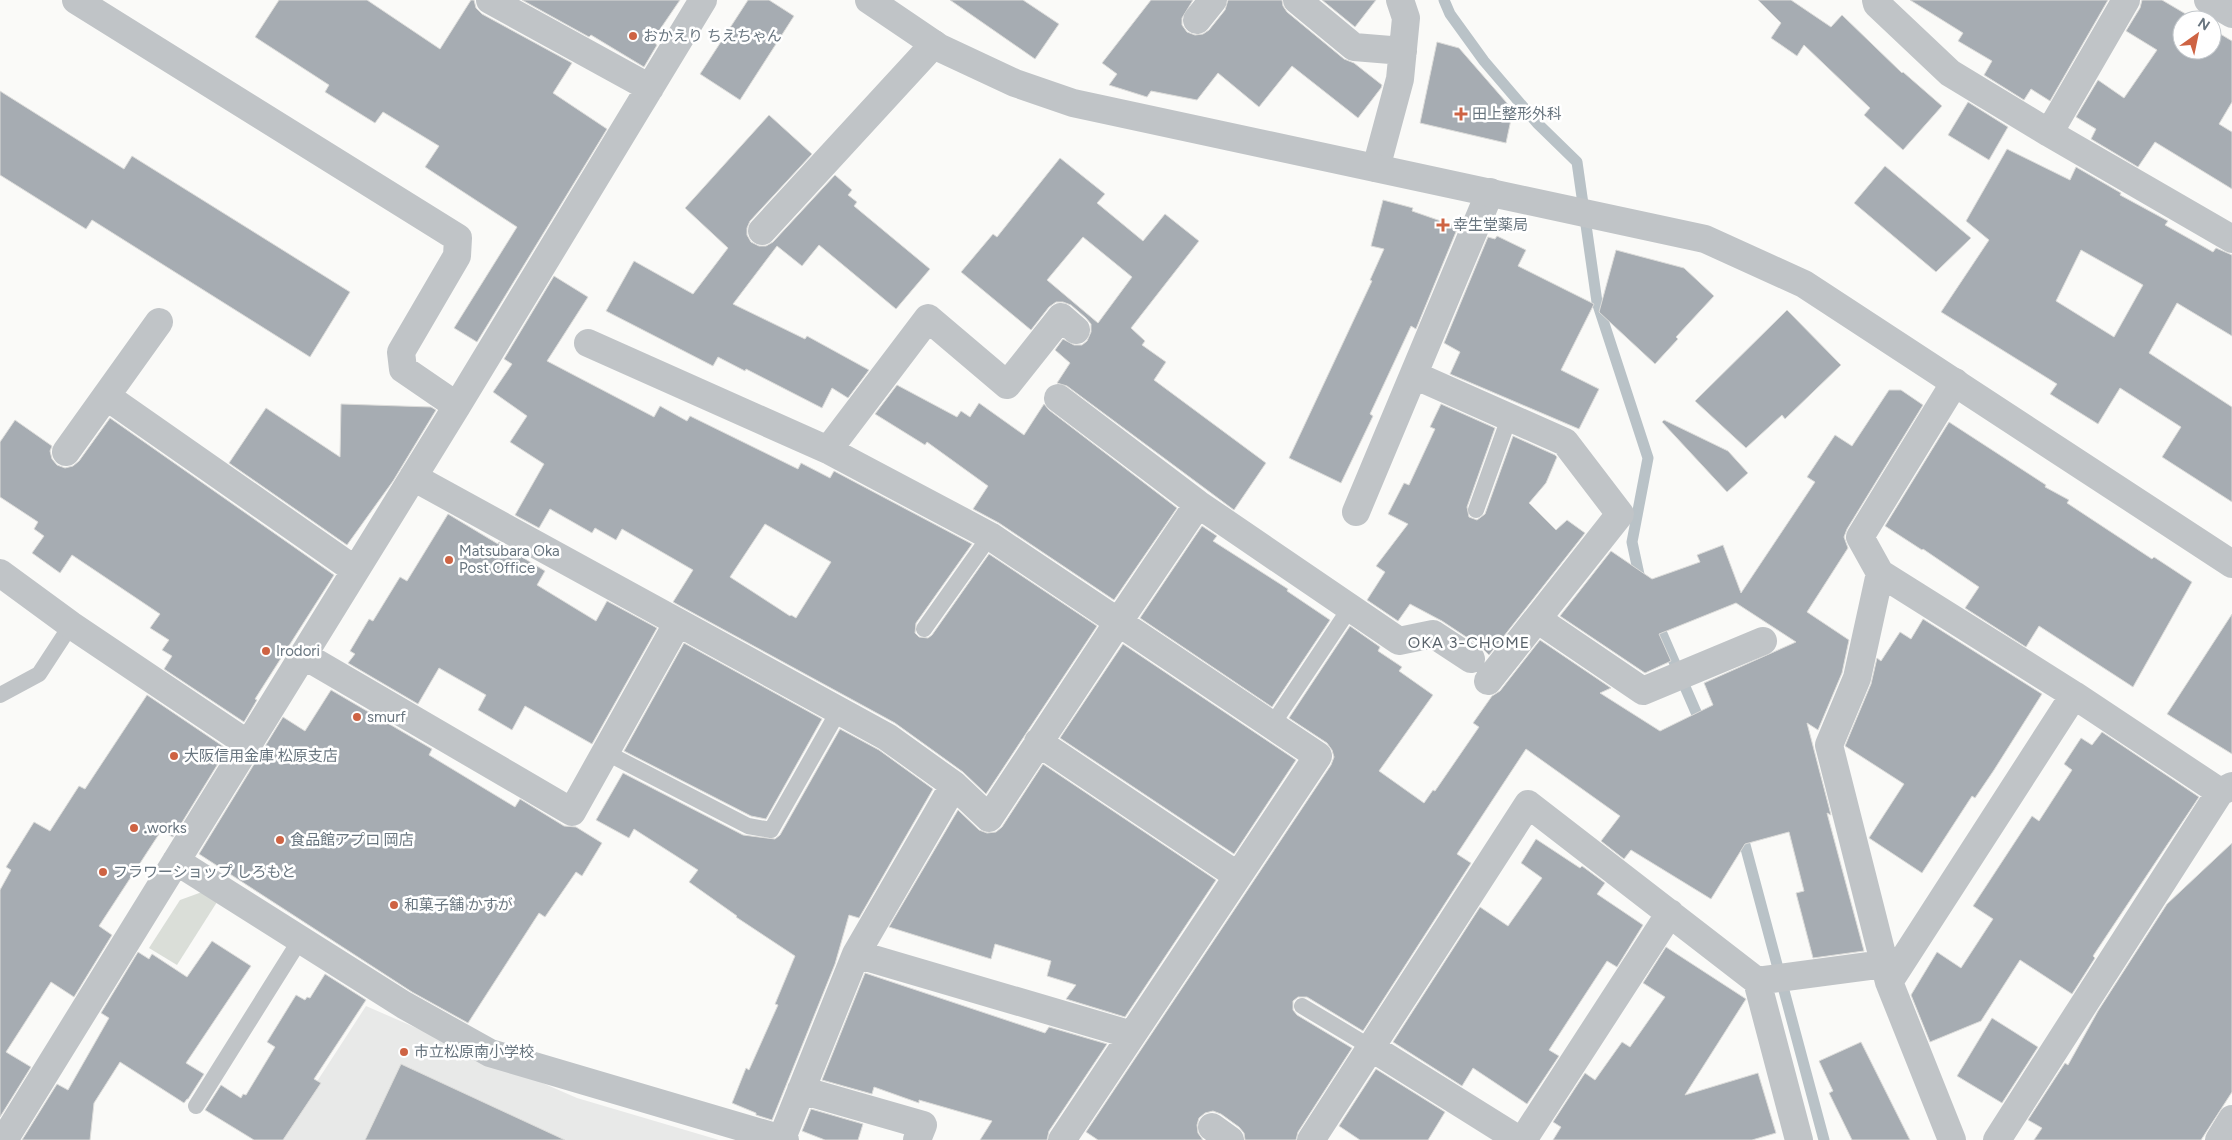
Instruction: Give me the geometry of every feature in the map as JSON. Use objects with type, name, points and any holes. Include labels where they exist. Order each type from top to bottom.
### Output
[{"type":"street","points":[[76,0],[458,238],[457,256],[401,352],[403,369],[457,406]]},
{"type":"street","points":[[490,0],[650,88]]},
{"type":"street","points":[[4,1140],[457,406],[703,0]]},
{"type":"street","points":[[869,0],[934,44],[1015,84],[1073,103],[1704,239],[1804,284],[2232,564]]},
{"type":"street","points":[[1297,0],[1354,46],[1403,51]]},
{"type":"street","points":[[1376,168],[1400,79],[1406,18],[1400,0]]},
{"type":"street","points":[[1876,0],[1877,4],[1950,72],[2049,134],[2232,239]]},
{"type":"street","points":[[2049,134],[2126,0]]},
{"type":"street","points":[[2208,0],[2232,14]]},
{"type":"street","points":[[762,231],[934,44]]},
{"type":"street","points":[[1356,512],[1490,192]]},
{"type":"street","points":[[828,450],[928,318],[1007,385],[1062,317],[1076,330]]},
{"type":"street","points":[[66,452],[159,322]]},
{"type":"street","points":[[588,343],[828,450],[990,536],[1119,620],[1318,756],[1062,1140]]},
{"type":"street","points":[[1414,375],[1566,442],[1620,514],[1488,681]]},
{"type":"street","points":[[1955,382],[1860,536],[1880,574],[2226,789],[1997,1140]]},
{"type":"street","points":[[106,396],[355,570]]},
{"type":"street","points":[[1058,398],[1198,504],[1399,641],[1433,634],[1471,659]]},
{"type":"street","points":[[413,477],[677,624],[887,737],[954,784],[989,818],[1198,504]]},
{"type":"street","points":[[0,572],[70,625],[248,744]]},
{"type":"street","points":[[1880,574],[1857,678],[1829,745],[1887,973],[1952,1140]]},
{"type":"street","points":[[1537,619],[1643,691],[1764,641]]},
{"type":"street","points":[[303,655],[572,812],[677,624]]},
{"type":"street","points":[[1887,973],[2074,695]]},
{"type":"street","points":[[1038,742],[1238,876]]},
{"type":"street","points":[[176,861],[404,1005],[490,1053],[784,1139],[801,1090],[856,954],[954,784]]},
{"type":"street","points":[[1311,1140],[1528,804],[1759,981],[1799,1140]]},
{"type":"street","points":[[1372,1048],[1521,1140],[1670,913]]},
{"type":"street","points":[[856,954],[1132,1035]]},
{"type":"street","points":[[1759,981],[1806,974],[1887,973]]},
{"type":"street","points":[[801,1090],[922,1125],[916,1140]]},
{"type":"street","points":[[2219,1140],[2232,1119]]},
{"type":"lane","points":[[1476,510],[1509,418]]},
{"type":"lane","points":[[924,628],[990,536]]},
{"type":"lane","points":[[1272,725],[1350,608]]},
{"type":"lane","points":[[0,695],[39,674],[70,625]]},
{"type":"lane","points":[[605,752],[748,826],[771,830],[838,712]]},
{"type":"lane","points":[[196,1106],[300,940]]},
{"type":"lane","points":[[1302,1006],[1372,1048]]},
{"type":"shaded area","points":[[202,892],[217,902],[177,965],[149,948],[180,900]]},
{"type":"shaded area","name":"市立松原南小学校","points":[[366,1006],[577,1098],[719,1140],[279,1140]]},
{"type":"building","points":[[279,0],[367,0],[440,49],[471,0],[474,0],[476,8],[482,14],[572,63],[553,93],[607,129],[477,342],[454,328],[517,227],[425,167],[439,146],[383,112],[375,123],[325,92],[329,85],[255,37]]},
{"type":"building","points":[[522,0],[680,0],[652,41],[657,45],[644,67],[591,35],[589,37]]},
{"type":"building","points":[[748,0],[769,0],[794,16],[740,100],[700,74]]},
{"type":"building","points":[[950,0],[1023,0],[1059,24],[1035,59]]},
{"type":"building","points":[[1151,0],[1193,0],[1182,18],[1182,25],[1187,32],[1195,35],[1203,34],[1209,30],[1225,10],[1228,0],[1282,0],[1287,12],[1344,59],[1354,63],[1382,85],[1381,88],[1358,118],[1292,66],[1259,107],[1218,73],[1197,100],[1151,91],[1147,97],[1109,85],[1117,74],[1102,63]]},
{"type":"building","points":[[1322,0],[1376,0],[1355,27]]},
{"type":"building","points":[[1758,0],[1791,0],[1831,27],[1842,15],[1902,73],[1942,106],[1903,150],[1864,115],[1870,108],[1804,45],[1797,56],[1771,38],[1781,23]]},
{"type":"building","points":[[1910,0],[2108,0],[2050,101],[2031,89],[2024,100],[1984,75],[1992,61],[1958,41],[1963,33]]},
{"type":"building","points":[[2142,0],[2162,0],[2179,10],[2172,10],[2172,60],[2222,60],[2222,35],[2232,41],[2232,102],[2219,124],[2232,132],[2232,189],[2155,142],[2138,167],[2091,139],[2096,129],[2076,117],[2098,80],[2124,98],[2157,50],[2126,31],[2140,8]]},
{"type":"building","points":[[1437,42],[1459,48],[1513,110],[1506,143],[1420,123]]},
{"type":"building","points":[[0,91],[124,169],[132,156],[350,292],[310,357],[92,220],[86,229],[0,175]]},
{"type":"building","points":[[1968,102],[2008,127],[1989,160],[1948,135]]},
{"type":"building","points":[[769,115],[812,154],[750,221],[747,235],[751,242],[759,246],[766,246],[773,242],[835,175],[852,190],[848,195],[857,202],[854,206],[930,269],[896,309],[819,245],[802,266],[777,246],[733,304],[805,339],[807,336],[869,370],[848,398],[832,388],[822,408],[746,369],[745,371],[718,357],[713,366],[606,311],[634,261],[693,294],[728,248],[685,208]]},
{"type":"building","points":[[2007,149],[2070,180],[2076,167],[2121,193],[2120,195],[2168,221],[2165,225],[2213,252],[2216,248],[2232,255],[2232,336],[2177,303],[2149,353],[2232,407],[2232,502],[2162,457],[2181,427],[2120,388],[2098,424],[2050,394],[2057,384],[1941,312],[1989,240],[1966,221]],"holes":[[[2081,250],[2143,285],[2114,337],[2056,301]]]},
{"type":"building","points":[[1060,158],[1105,194],[1097,203],[1143,241],[1165,214],[1199,241],[1131,328],[1145,341],[1142,345],[1166,362],[1154,380],[1266,463],[1234,510],[1067,386],[1057,383],[1070,363],[1055,350],[1063,339],[1074,345],[1082,345],[1087,341],[1091,332],[1091,324],[1071,305],[1056,302],[1049,307],[1031,330],[961,272],[993,234],[997,237]],"holes":[[[1083,237],[1132,277],[1098,323],[1047,280]]]},
{"type":"building","points":[[1885,166],[1971,238],[1936,272],[1854,203]]},
{"type":"building","points":[[1383,200],[1413,208],[1412,211],[1458,227],[1416,329],[1411,326],[1370,414],[1373,416],[1341,483],[1289,458],[1372,281],[1370,280],[1384,249],[1371,246]]},
{"type":"building","points":[[1497,236],[1526,250],[1518,266],[1594,304],[1561,370],[1599,389],[1579,429],[1450,374],[1460,352],[1444,343],[1488,237],[1495,239]]},
{"type":"building","points":[[1616,250],[1684,268],[1714,296],[1676,337],[1678,339],[1655,364],[1599,312]]},
{"type":"building","points":[[554,276],[588,297],[547,361],[654,417],[660,406],[687,421],[690,416],[798,469],[801,463],[830,478],[834,471],[972,544],[916,623],[915,633],[919,637],[928,638],[932,635],[989,554],[1097,626],[986,794],[963,772],[895,723],[673,602],[693,570],[622,529],[616,540],[595,528],[592,533],[550,509],[539,528],[515,515],[544,464],[510,442],[527,416],[493,392],[512,364],[504,359]],"holes":[[[765,524],[831,562],[796,618],[730,577]]]},
{"type":"building","points":[[1787,310],[1841,365],[1785,419],[1782,415],[1746,448],[1695,401]]},
{"type":"building","points":[[897,385],[957,417],[961,411],[970,417],[979,403],[1024,435],[1044,404],[1049,410],[1177,508],[1114,600],[999,523],[973,509],[988,486],[927,442],[925,445],[875,414]]},
{"type":"building","points":[[1889,390],[1901,390],[1923,405],[1847,529],[1844,537],[1848,548],[1807,612],[1849,640],[1842,673],[1818,730],[1807,723],[1831,815],[1827,813],[1864,951],[1813,958],[1796,893],[1804,891],[1789,832],[1745,844],[1711,899],[1631,850],[1624,859],[1601,841],[1620,816],[1526,749],[1457,854],[1471,863],[1363,1031],[1307,997],[1298,997],[1293,1001],[1293,1010],[1297,1015],[1352,1048],[1298,1132],[1296,1140],[1245,1140],[1244,1133],[1239,1127],[1221,1114],[1213,1111],[1205,1113],[1199,1118],[1197,1125],[1198,1133],[1203,1140],[1098,1140],[1086,1132],[1331,765],[1334,757],[1327,743],[1289,718],[1350,626],[1380,647],[1378,651],[1402,667],[1399,671],[1433,695],[1379,771],[1424,803],[1433,790],[1435,791],[1479,727],[1473,723],[1492,696],[1500,691],[1540,640],[1611,688],[1600,693],[1660,731],[1713,705],[1704,683],[1796,642],[1736,603],[1659,634],[1671,661],[1645,673],[1560,616],[1611,551],[1652,579],[1700,562],[1697,555],[1723,545],[1741,593],[1815,482],[1807,477],[1835,435],[1852,446]]},
{"type":"building","points":[[341,404],[431,407],[436,410],[393,481],[347,545],[229,463],[266,408],[340,457]]},
{"type":"building","points":[[1441,404],[1495,428],[1467,507],[1469,517],[1477,520],[1485,514],[1513,436],[1557,457],[1546,483],[1529,503],[1556,530],[1567,520],[1585,533],[1489,655],[1480,646],[1442,621],[1410,604],[1398,621],[1367,600],[1385,572],[1376,566],[1408,524],[1388,514],[1404,483],[1409,485],[1435,429],[1430,427]]},
{"type":"building","points":[[110,418],[334,575],[255,699],[257,700],[244,722],[164,669],[172,656],[162,650],[169,640],[150,628],[160,614],[72,555],[60,573],[32,553],[44,536],[34,529],[38,522],[0,497],[0,442],[15,420],[52,446],[50,451],[52,459],[57,465],[65,468],[73,466],[79,461]]},
{"type":"building","points":[[1664,420],[1728,451],[1748,473],[1727,492],[1662,422]]},
{"type":"building","points":[[1949,422],[2046,485],[2045,487],[2069,500],[2067,503],[2152,559],[2154,557],[2192,582],[2133,687],[2039,626],[2026,647],[1965,608],[1979,587],[1885,526]]},
{"type":"building","points":[[448,514],[498,544],[499,542],[523,555],[522,557],[545,571],[537,585],[596,621],[607,601],[657,628],[592,744],[525,706],[512,730],[478,710],[486,695],[439,668],[418,704],[348,663],[355,654],[350,651],[369,619],[373,621],[400,577],[407,581]]},
{"type":"building","points":[[1202,526],[1217,536],[1213,541],[1288,589],[1287,591],[1330,620],[1272,707],[1140,618]]},
{"type":"building","points":[[2232,614],[2232,754],[2167,714]]},
{"type":"building","points":[[1923,619],[2042,694],[1994,770],[1975,798],[1972,796],[1922,873],[1869,838],[1904,784],[1845,746],[1871,684],[1877,658],[1881,661],[1900,632],[1911,639]]},
{"type":"building","points":[[684,643],[822,719],[766,819],[751,816],[624,751]]},
{"type":"building","points":[[1123,644],[1296,760],[1234,854],[1060,738]]},
{"type":"building","points":[[331,690],[432,749],[429,755],[515,807],[520,799],[564,826],[576,827],[602,843],[582,876],[576,872],[545,917],[539,913],[468,1023],[412,992],[199,854],[283,717],[305,731]]},
{"type":"building","points":[[147,695],[227,749],[173,837],[161,831],[99,926],[112,935],[74,997],[51,982],[6,1052],[31,1067],[0,1117],[0,890],[11,870],[6,867],[34,822],[50,831],[79,786],[85,789]]},
{"type":"building","points":[[840,729],[879,750],[933,789],[859,918],[849,915],[835,964],[772,1120],[756,1115],[756,1113],[732,1103],[746,1068],[749,1070],[778,1005],[775,1004],[795,956],[736,917],[689,882],[698,870],[634,829],[629,838],[596,820],[623,773],[743,835],[775,839],[780,835]]},
{"type":"building","points":[[2102,732],[2199,797],[2093,956],[2095,958],[2072,994],[2020,960],[1981,1021],[1930,1042],[1911,995],[1937,952],[1961,968],[1993,919],[1973,906],[2032,816],[2039,821],[2072,770],[2064,764],[2081,738],[2092,745]]},
{"type":"building","points":[[1043,764],[1216,880],[1125,1017],[1066,999],[1076,985],[1047,976],[1051,961],[995,944],[991,959],[889,927],[958,810],[979,830],[987,833],[996,832],[1002,827]]},
{"type":"building","points":[[1536,839],[1580,868],[1582,866],[1605,883],[1597,894],[1643,925],[1617,967],[1607,961],[1549,1050],[1559,1056],[1527,1104],[1473,1068],[1462,1086],[1393,1042],[1480,907],[1508,926],[1542,878],[1521,863]]},
{"type":"building","points":[[2232,843],[2232,1092],[2201,1140],[2034,1140],[2042,1128],[2028,1120],[2065,1063],[2068,1065],[2098,1011],[2167,904]]},
{"type":"building","points":[[212,941],[251,966],[186,1063],[204,1074],[188,1099],[184,1103],[120,1062],[94,1103],[90,1140],[22,1140],[57,1084],[68,1090],[109,1018],[101,1013],[138,952],[149,959],[152,954],[187,977]]},
{"type":"building","points":[[1666,947],[1746,999],[1685,1095],[1758,1073],[1776,1133],[1752,1140],[1553,1140],[1561,1127],[1553,1122],[1585,1073],[1595,1080],[1622,1042],[1630,1047],[1665,997],[1643,983]]},
{"type":"building","points":[[865,973],[1045,1033],[1049,1027],[1107,1044],[1049,1131],[1047,1140],[980,1140],[992,1121],[919,1100],[919,1103],[874,1087],[872,1094],[822,1080]]},
{"type":"building","points":[[325,974],[366,1000],[314,1079],[321,1083],[283,1140],[254,1140],[205,1110],[221,1085],[241,1098],[243,1094],[246,1095],[275,1047],[267,1042],[296,995],[305,1000],[307,997],[310,998]]},
{"type":"building","points":[[1992,1018],[2038,1047],[2002,1103],[1957,1076]]},
{"type":"building","points":[[1861,1042],[1910,1140],[1852,1140],[1829,1093],[1833,1091],[1819,1061]]},
{"type":"building","points":[[401,1064],[565,1140],[365,1140]]},
{"type":"building","points":[[1376,1069],[1445,1112],[1428,1140],[1360,1140],[1339,1126]]},
{"type":"building","points":[[811,1109],[863,1124],[858,1140],[825,1140],[802,1131]]},
{"type":"waterway","points":[[1444,0],[1450,14],[1484,61],[1537,123],[1577,162],[1597,302],[1648,458],[1632,542],[1641,584]]},
{"type":"waterway","points":[[1656,620],[1702,726]]},
{"type":"waterway","points":[[1741,830],[1824,1140]]},
{"type":"place","name":"おかえり ちえちゃん","points":[[633,36]]},
{"type":"place","name":"田上整形外科","points":[[1461,114]]},
{"type":"place","name":"幸生堂薬局","points":[[1443,225]]},
{"type":"place","name":"Matsubara Oka Post Office","points":[[449,560]]},
{"type":"place","name":"Irodori","points":[[266,651]]},
{"type":"place","name":"smurf","points":[[357,717]]},
{"type":"place","name":"大阪信用金庫 松原支店","points":[[174,756]]},
{"type":"place","name":".works","points":[[134,828]]},
{"type":"place","name":"食品館アプロ 岡店","points":[[280,840]]},
{"type":"place","name":"フラワーショップ しろもと","points":[[103,872]]},
{"type":"place","name":"和菓子舗 かすが","points":[[394,905]]},
{"type":"place","name":"市立松原南小学校","points":[[404,1052]]},
{"type":"district","name":"OKA 3-CHOME","points":[[1469,642]]}]
